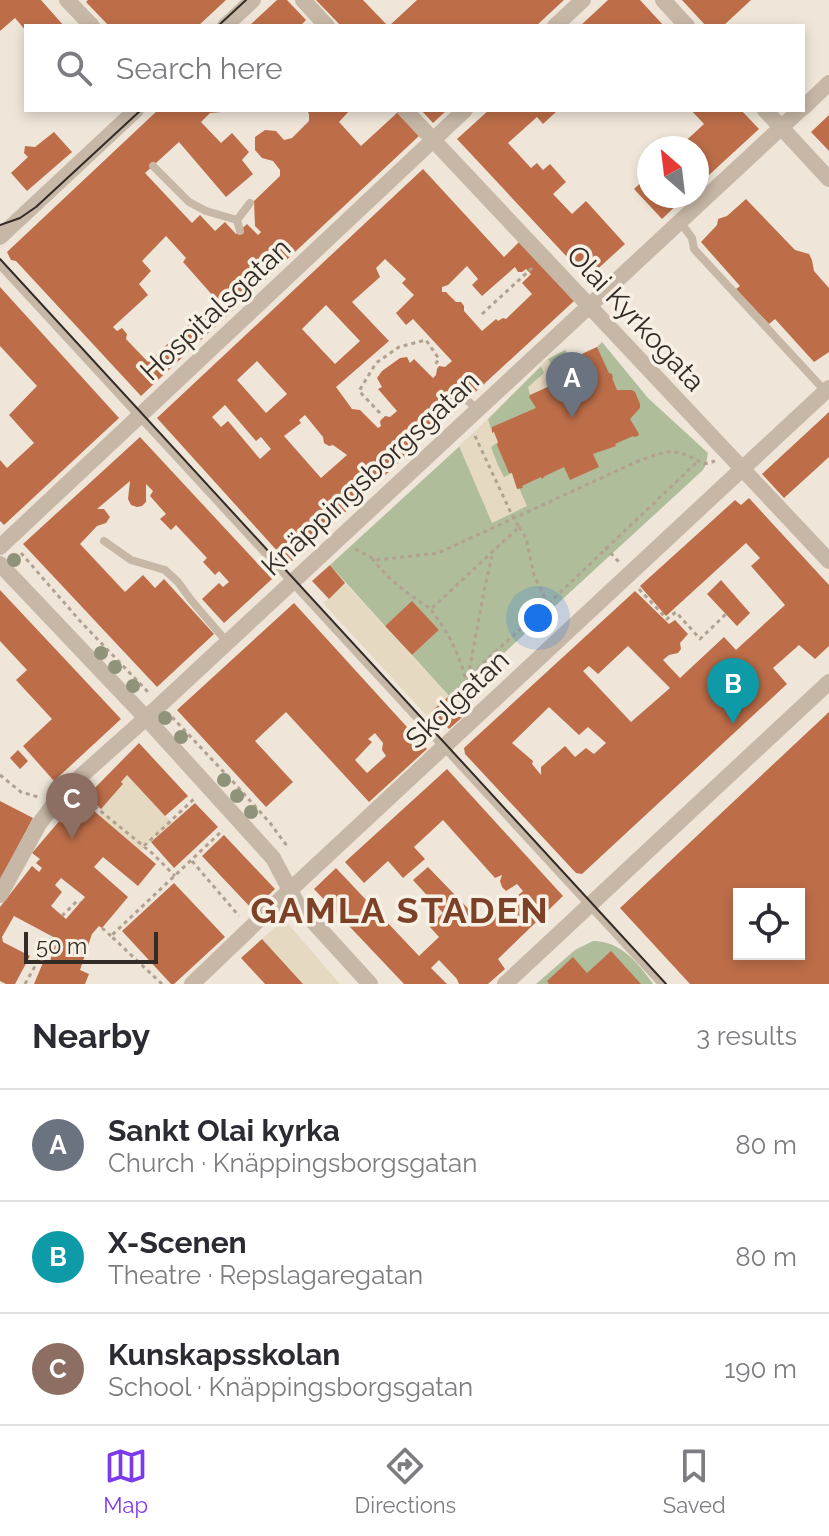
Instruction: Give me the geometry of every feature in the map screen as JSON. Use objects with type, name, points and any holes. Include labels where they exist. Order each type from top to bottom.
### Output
[{"type":"street","points":[[67,0],[90,24]]},
{"type":"street","points":[[227,24],[253,0]]},
{"type":"street","points":[[303,0],[325,24]]},
{"type":"street","points":[[557,24],[583,0]]},
{"type":"street","points":[[663,0],[685,24]]},
{"type":"street","name":"Knäppingsborgsgatan","points":[[805,106],[829,83]]},
{"type":"street","points":[[0,237],[134,112]]},
{"type":"street","name":"Olai Kyrkogata","points":[[407,112],[829,561]]},
{"type":"street","name":"Hospitalsgatan","points":[[0,547],[463,112]]},
{"type":"street","points":[[767,112],[829,179]]},
{"type":"street","name":"Knäppingsborgsgatan","points":[[0,895],[39,824],[70,786],[799,112]]},
{"type":"street","name":"Skolgatan","points":[[192,984],[827,390]]},
{"type":"street","points":[[0,564],[273,858],[298,905],[370,984]]},
{"type":"street","points":[[505,984],[829,682]]},
{"type":"lane","points":[[153,166],[189,202],[206,211],[237,220]]},
{"type":"lane","points":[[237,220],[250,203]]},
{"type":"lane","points":[[237,220],[240,231]]},
{"type":"lane","points":[[680,222],[692,238],[694,249],[827,390]]},
{"type":"lane","points":[[0,265],[662,984]]},
{"type":"lane","points":[[459,393],[472,414]]},
{"type":"lane","points":[[104,541],[131,560],[165,570],[227,642]]},
{"type":"path","points":[[482,314],[529,271]]},
{"type":"path","points":[[380,413],[359,391],[376,363],[399,347],[426,340],[439,359],[434,366]]},
{"type":"path","points":[[472,414],[514,519],[526,538],[534,575],[548,604]]},
{"type":"path","points":[[341,537],[354,549],[376,560],[438,553],[636,462],[667,451],[683,452],[706,464],[730,456]]},
{"type":"path","points":[[467,681],[698,461]]},
{"type":"path","points":[[431,609],[519,527]]},
{"type":"path","points":[[467,681],[493,552]]},
{"type":"path","points":[[371,557],[412,597],[431,609],[456,652],[467,681],[472,721]]},
{"type":"path","points":[[628,577],[667,619],[676,612],[700,639],[726,614]]},
{"type":"path","points":[[0,775],[21,792],[55,802]]},
{"type":"path","points":[[70,786],[144,846],[175,876]]},
{"type":"path","points":[[144,846],[208,786]]},
{"type":"path","points":[[111,936],[192,861],[235,816]]},
{"type":"path","points":[[192,861],[250,929]]},
{"type":"path","points":[[62,916],[77,901],[80,903]]},
{"type":"path","points":[[102,928],[162,984]]},
{"type":"path","points":[[25,984],[52,936]]},
{"type":"green space","points":[[602,342],[648,398],[708,453],[706,464],[454,699],[412,655],[439,630],[412,602],[385,626],[330,565],[474,433],[548,359],[565,350],[571,359]]},
{"type":"green space","points":[[593,941],[620,949],[635,961],[653,984],[536,984],[575,950]]},
{"type":"shaded area","points":[[565,355],[571,359],[579,376],[530,395],[528,387],[544,373],[541,366],[548,359],[552,365]]},
{"type":"shaded area","points":[[488,419],[498,442],[491,447],[497,463],[504,477],[512,473],[527,506],[492,523],[459,446]]},
{"type":"shaded area","points":[[345,583],[449,696],[427,716],[323,603]]},
{"type":"shaded area","points":[[127,775],[173,822],[140,851],[99,816]]},
{"type":"shaded area","points":[[284,919],[340,984],[303,984],[262,939]]},
{"type":"building","points":[[0,0],[41,0],[62,24],[24,24],[24,29],[15,18],[0,31]]},
{"type":"building","points":[[226,0],[200,24],[107,24],[86,2]]},
{"type":"building","points":[[277,0],[287,0],[306,20],[302,24],[251,24]]},
{"type":"building","points":[[316,0],[363,0],[386,24],[339,24]]},
{"type":"building","points":[[417,0],[564,0],[538,24],[391,24]]},
{"type":"building","points":[[608,0],[640,0],[662,24],[582,24]]},
{"type":"building","points":[[682,0],[751,0],[725,24],[704,24]]},
{"type":"building","points":[[156,112],[222,112],[210,113],[201,122],[221,143],[232,133],[249,152],[242,160],[253,174],[226,197],[179,142],[145,173],[192,223],[200,215],[215,231],[225,222],[236,234],[247,224],[258,235],[261,232],[255,226],[254,201],[280,176],[280,170],[273,161],[262,158],[255,150],[255,137],[265,130],[276,131],[284,140],[292,138],[309,121],[308,112],[348,112],[339,122],[361,146],[398,112],[420,135],[141,396],[16,261],[11,260],[7,252]],"holes":[[[166,236],[186,258],[183,262],[214,297],[211,304],[148,362],[126,339],[127,334],[122,328],[117,331],[113,327],[148,295],[139,284],[151,271],[142,261]]]},
{"type":"building","points":[[423,112],[445,112],[433,123]]},
{"type":"building","points":[[487,112],[556,112],[543,124],[537,117],[508,143],[531,168],[537,163],[543,170],[550,164],[566,182],[553,194],[572,214],[586,201],[625,244],[591,275],[585,268],[581,272],[457,139]]},
{"type":"building","points":[[693,112],[743,112],[759,129],[709,175],[709,136],[691,136],[704,124]]},
{"type":"building","points":[[829,115],[829,151],[811,132]]},
{"type":"building","points":[[54,132],[72,152],[27,191],[11,173],[28,157],[24,153],[25,146],[35,147]]},
{"type":"building","points":[[423,169],[504,257],[519,242],[574,301],[289,564],[157,418]],"holes":[[[385,259],[406,279],[402,283],[414,295],[396,313],[406,325],[413,319],[452,361],[445,367],[439,366],[433,378],[414,359],[410,363],[407,357],[400,358],[382,371],[377,378],[382,387],[378,389],[397,411],[390,417],[385,416],[378,428],[360,410],[352,409],[336,387],[389,341],[352,302],[380,277],[376,268]],[[467,266],[478,279],[472,285],[482,296],[515,267],[518,272],[526,269],[531,274],[522,283],[532,294],[506,319],[496,319],[482,331],[464,311],[461,302],[442,292],[442,287]],[[326,305],[360,341],[335,364],[302,329]],[[257,361],[287,394],[266,413],[237,380]],[[225,405],[256,441],[261,437],[271,449],[260,459],[228,421],[221,427],[212,417]],[[305,415],[323,437],[324,443],[347,455],[321,478],[284,436],[301,423],[299,420]]]},
{"type":"building","points":[[746,199],[795,250],[809,254],[814,271],[829,288],[829,352],[814,362],[775,319],[769,324],[736,289],[740,286],[701,242],[717,225],[718,219],[727,216]]},
{"type":"building","points":[[652,208],[673,208],[662,219]]},
{"type":"building","points":[[0,287],[119,418],[4,525],[0,521],[0,460],[7,468],[34,443],[9,415],[37,386],[0,346]]},
{"type":"building","points":[[597,347],[617,390],[635,392],[640,408],[630,419],[638,436],[593,454],[599,467],[570,480],[564,467],[517,489],[492,427],[536,408],[530,395],[579,376],[571,359]]},
{"type":"building","points":[[829,412],[829,457],[784,498],[762,474]]},
{"type":"building","points":[[140,437],[272,579],[224,623],[202,599],[219,583],[223,587],[229,582],[219,571],[215,575],[203,562],[207,558],[176,525],[171,530],[160,519],[166,514],[150,496],[153,491],[146,484],[146,502],[142,506],[131,505],[128,499],[130,481],[97,509],[104,509],[110,517],[80,544],[125,592],[143,575],[155,588],[164,579],[214,634],[157,687],[23,544]]},
{"type":"building","points":[[749,498],[829,585],[829,646],[815,659],[799,645],[773,668],[787,684],[582,874],[576,873],[465,754],[464,748],[635,591],[669,624],[675,620],[688,634],[680,643],[678,653],[663,660],[680,678],[724,637],[736,650],[785,605],[751,566],[760,558],[746,543],[666,616],[640,586],[735,500],[741,505]],"holes":[[[628,646],[670,688],[631,722],[583,671],[589,666],[598,674]],[[549,707],[579,735],[588,727],[606,743],[594,754],[586,748],[575,757],[565,746],[541,767],[541,775],[533,761],[512,743]]]},
{"type":"building","points":[[330,565],[345,583],[329,599],[312,581]]},
{"type":"building","points":[[721,580],[750,613],[737,626],[707,594]]},
{"type":"building","points":[[0,590],[121,719],[54,781],[23,746],[52,719],[16,680],[27,670],[0,641]]},
{"type":"building","points":[[412,601],[439,630],[412,655],[385,626]]},
{"type":"building","points":[[294,603],[427,749],[369,802],[286,712],[255,741],[293,782],[266,807],[177,710]],"holes":[[[375,733],[383,743],[382,750],[386,756],[367,773],[355,760],[372,742],[368,739]]]},
{"type":"building","points":[[449,696],[467,713],[449,729],[432,711]]},
{"type":"building","points":[[829,712],[829,984],[690,984],[620,908]]},
{"type":"building","points":[[139,743],[188,796],[165,816],[127,775],[101,809],[87,796]]},
{"type":"building","points":[[18,750],[28,761],[20,769],[10,758]]},
{"type":"building","points":[[447,769],[563,896],[498,959],[505,969],[488,984],[459,984],[439,960],[431,968],[447,984],[404,984],[314,889],[336,868],[419,956],[439,937],[429,926],[443,913],[413,880],[428,867],[483,924],[496,914],[500,918],[511,908],[508,904],[523,891],[517,884],[506,891],[500,881],[502,875],[495,878],[443,820],[414,847],[425,859],[403,878],[388,861],[364,883],[345,862]]},
{"type":"building","points":[[79,798],[156,864],[138,886],[103,857],[94,867],[128,897],[102,928],[99,926],[92,934],[80,970],[89,974],[85,984],[34,984],[44,960],[50,961],[57,939],[14,916],[2,937],[3,942],[30,956],[15,984],[0,981],[0,907],[32,866],[39,872],[42,868],[36,863],[40,859],[32,853]],"holes":[[[61,878],[85,897],[66,919],[51,906],[62,892],[55,885]]]},
{"type":"building","points":[[0,801],[33,818],[0,880]]},
{"type":"building","points":[[195,803],[218,827],[174,868],[151,842]]},
{"type":"building","points":[[224,835],[275,889],[253,910],[202,856]]},
{"type":"building","points":[[174,883],[225,937],[171,984],[122,931]]},
{"type":"building","points":[[262,939],[303,984],[265,984],[241,958]]},
{"type":"building","points":[[611,951],[641,984],[549,984],[547,981],[573,957],[587,973]]},
{"type":"tram line","points":[[220,24],[246,0]]},
{"type":"tram line","points":[[0,225],[20,218],[36,207],[139,112]]},
{"type":"tram line","points":[[0,259],[666,984]]},
{"type":"place","name":"Sankt Olai kyrka","points":[[572,418]]},
{"type":"place","name":"X-Scenen","points":[[733,724]]},
{"type":"place","name":"Kunskapsskolan","points":[[72,839]]},
{"type":"district","name":"GAMLA STADEN","points":[[400,910]]}]
